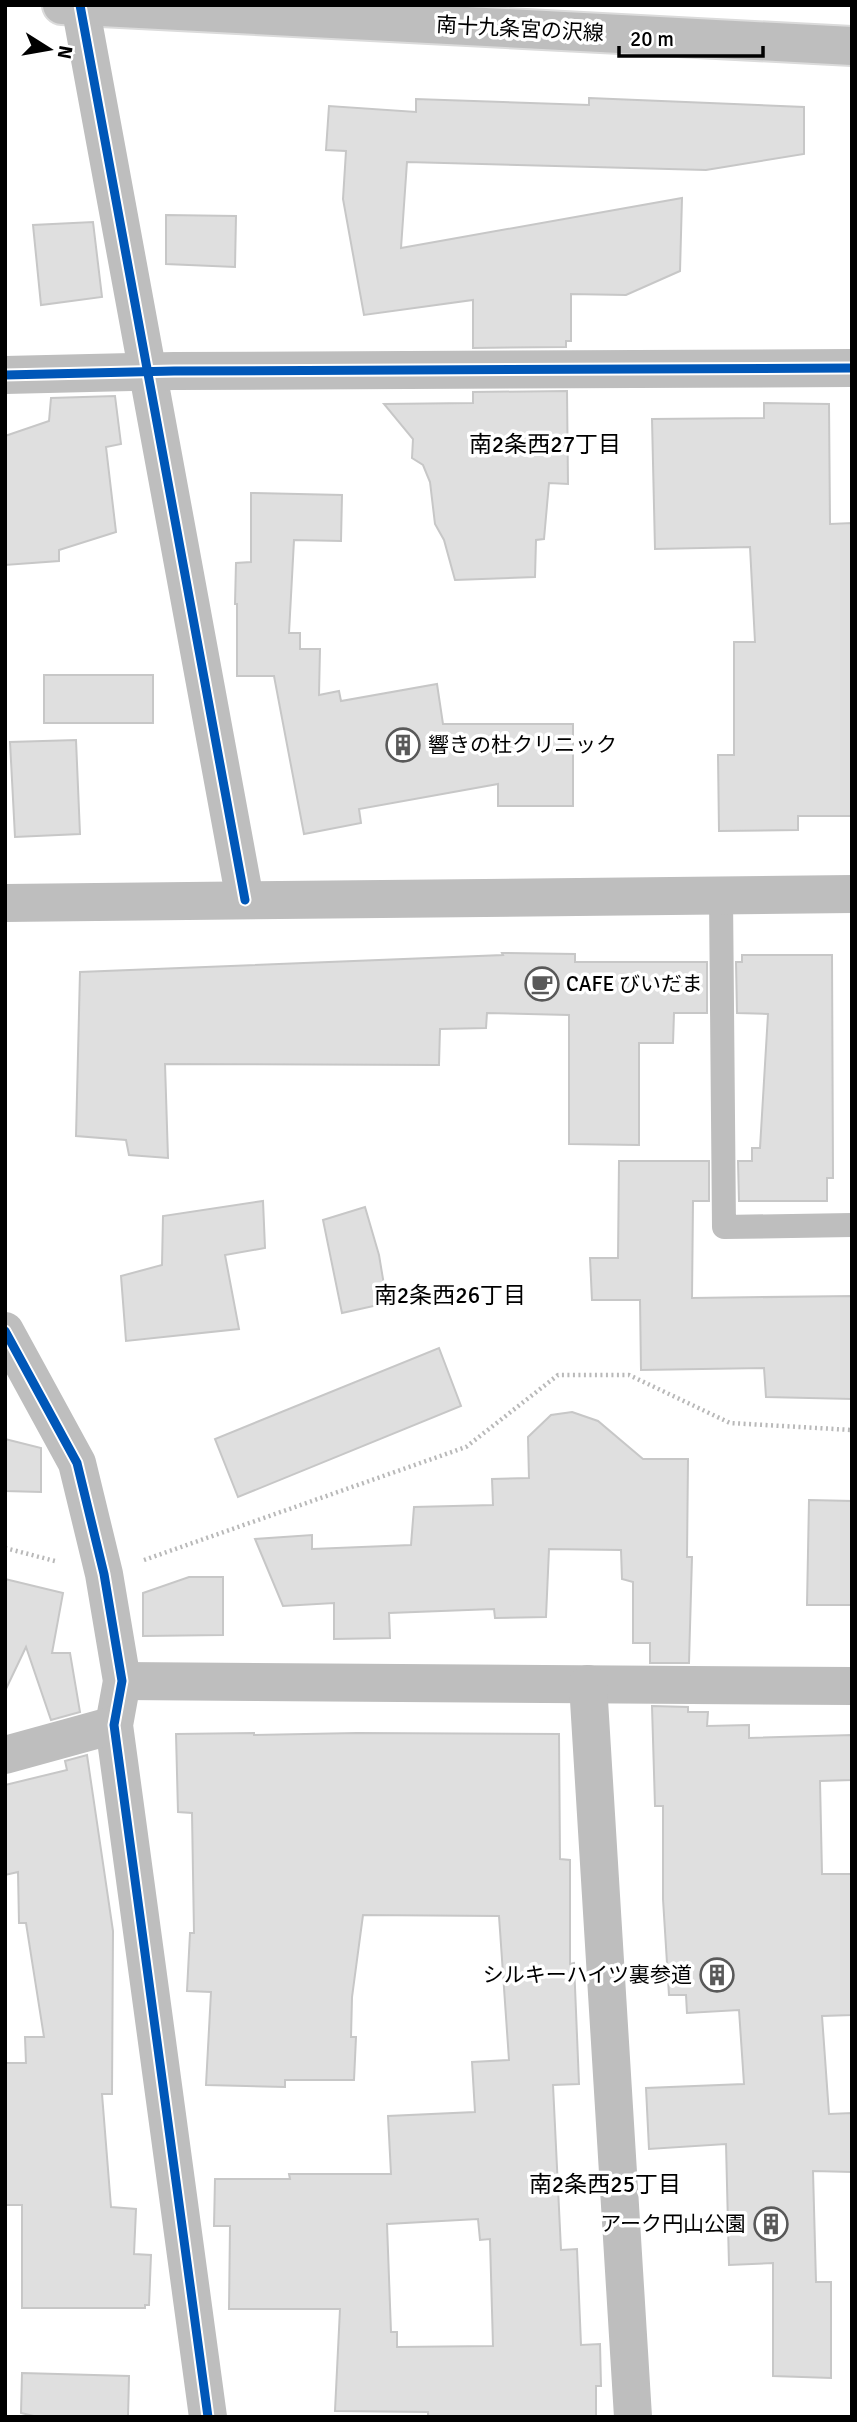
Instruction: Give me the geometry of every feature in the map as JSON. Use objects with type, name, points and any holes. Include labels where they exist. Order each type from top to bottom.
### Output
[{"type":"street","name":"南十九条宮の沢線","points":[[62,5],[852,46]]},
{"type":"street","points":[[80,6],[245,900]]},
{"type":"street","points":[[5,375],[148,371],[852,368]]},
{"type":"street","points":[[5,903],[852,894]]},
{"type":"street","points":[[5,1331],[76,1463],[104,1574],[121,1681],[114,1724],[208,2417]]},
{"type":"street","points":[[121,1681],[852,1686]]},
{"type":"street","points":[[588,1684],[634,2417]]},
{"type":"street","points":[[5,1755],[114,1724]]},
{"type":"lane","points":[[721,896],[724,1227],[852,1226]]},
{"type":"path","points":[[5,1548],[104,1574],[466,1447],[558,1375],[629,1374],[730,1423],[852,1430]]},
{"type":"building","points":[[589,98],[804,107],[804,154],[706,170],[407,162],[401,248],[682,198],[680,271],[626,295],[571,294],[571,341],[566,341],[566,347],[473,348],[473,300],[364,315],[343,199],[346,151],[326,150],[329,106],[416,112],[416,99],[589,105]]},
{"type":"building","points":[[166,215],[236,216],[235,267],[166,264]]},
{"type":"building","points":[[93,222],[102,297],[41,305],[33,225]]},
{"type":"building","points":[[567,391],[568,484],[549,483],[544,539],[536,540],[535,577],[455,580],[444,540],[435,524],[430,482],[423,465],[412,458],[413,439],[384,404],[473,403],[473,392]]},
{"type":"building","points":[[115,396],[121,444],[106,447],[116,532],[59,550],[59,561],[5,565],[5,436],[49,421],[51,398]]},
{"type":"building","points":[[764,403],[829,404],[830,524],[852,523],[852,816],[798,816],[798,830],[719,831],[718,755],[734,755],[734,642],[755,642],[750,547],[655,549],[652,419],[764,418]]},
{"type":"building","points":[[251,493],[342,495],[341,541],[294,540],[289,633],[300,633],[300,649],[320,649],[319,695],[339,691],[341,701],[437,684],[443,724],[573,724],[573,806],[498,806],[498,784],[359,809],[361,823],[304,834],[274,676],[237,676],[236,563],[251,562]]},
{"type":"building","points":[[44,675],[153,675],[153,723],[44,723]]},
{"type":"building","points":[[76,740],[80,834],[15,837],[10,742]]},
{"type":"building","points":[[502,953],[575,954],[575,962],[707,962],[707,1013],[674,1013],[673,1043],[639,1043],[639,1145],[569,1144],[569,1015],[487,1013],[486,1028],[440,1029],[439,1065],[165,1064],[168,1158],[129,1155],[126,1140],[76,1136],[80,972],[503,955]]},
{"type":"building","points":[[742,955],[832,955],[833,1178],[827,1178],[827,1201],[739,1201],[738,1161],[752,1161],[752,1148],[760,1148],[768,1014],[737,1013],[736,962],[742,962]]},
{"type":"building","points":[[619,1161],[709,1161],[709,1201],[693,1201],[692,1298],[852,1296],[852,1399],[766,1397],[764,1368],[641,1370],[640,1300],[592,1300],[590,1258],[618,1258]]},
{"type":"building","points":[[263,1201],[265,1248],[225,1255],[239,1329],[126,1341],[121,1276],[162,1265],[163,1216]]},
{"type":"building","points":[[365,1207],[379,1255],[387,1303],[342,1313],[323,1220]]},
{"type":"building","points":[[439,1348],[461,1406],[238,1497],[215,1439]]},
{"type":"building","points":[[572,1412],[598,1421],[643,1459],[688,1459],[687,1557],[692,1557],[689,1663],[650,1663],[650,1643],[633,1643],[633,1582],[622,1579],[621,1550],[549,1549],[546,1617],[495,1618],[494,1609],[389,1613],[390,1638],[334,1639],[334,1603],[283,1606],[255,1539],[312,1535],[312,1549],[411,1545],[414,1507],[493,1505],[492,1479],[529,1478],[528,1437],[551,1415]]},
{"type":"building","points":[[5,1439],[41,1448],[41,1492],[5,1491]]},
{"type":"building","points":[[809,1500],[852,1501],[852,1605],[807,1605]]},
{"type":"building","points":[[189,1577],[223,1577],[223,1635],[143,1636],[143,1593]]},
{"type":"building","points":[[5,1579],[63,1593],[52,1653],[70,1653],[80,1712],[51,1720],[26,1647],[5,1691]]},
{"type":"building","points":[[652,1706],[688,1707],[688,1712],[708,1712],[707,1726],[749,1725],[749,1738],[852,1735],[852,1780],[820,1781],[822,1874],[852,1874],[852,2015],[822,2016],[829,2114],[852,2113],[852,2172],[813,2171],[816,2282],[831,2282],[831,2378],[773,2376],[773,2263],[729,2265],[726,2144],[649,2149],[646,2088],[744,2084],[739,2010],[687,2013],[686,1995],[669,1995],[663,1899],[663,1806],[655,1806]]},
{"type":"building","points":[[176,1734],[559,1734],[560,1859],[570,1860],[570,1964],[574,1963],[579,2084],[553,2085],[561,2250],[577,2249],[581,2345],[600,2344],[601,2386],[596,2386],[596,2417],[428,2417],[428,2412],[335,2411],[340,2309],[229,2309],[230,2226],[214,2226],[215,2179],[290,2179],[289,2174],[391,2174],[388,2116],[475,2112],[472,2062],[509,2060],[499,1916],[363,1915],[352,1997],[351,2037],[356,2037],[354,2080],[285,2080],[285,2087],[206,2085],[211,1992],[187,1991],[190,1933],[194,1933],[192,1813],[178,1812]],"holes":[[[478,2219],[480,2240],[490,2239],[493,2346],[397,2347],[397,2332],[391,2332],[387,2224]]]},
{"type":"building","points":[[87,1755],[113,1931],[112,2094],[102,2094],[111,2207],[136,2209],[134,2254],[151,2255],[149,2305],[145,2305],[145,2308],[22,2308],[22,2205],[5,2205],[5,2063],[26,2063],[25,2037],[44,2037],[26,1923],[19,1923],[18,1872],[5,1875],[5,1785],[67,1770],[65,1761]]},
{"type":"building","points":[[22,2373],[129,2376],[128,2417],[38,2417],[21,2413]]},
{"type":"cycle path","points":[[80,5],[245,900]]},
{"type":"cycle path","points":[[5,375],[174,371],[852,368]]},
{"type":"cycle path","points":[[5,1331],[77,1463],[104,1574],[122,1681],[114,1725],[208,2417]]},
{"type":"place","name":"響きの杜クリニック","points":[[403,745]]},
{"type":"place","name":"CAFE びいだま","points":[[542,984]]},
{"type":"place","name":"シルキーハイツ裏参道","points":[[717,1975]]},
{"type":"place","name":"アーク円山公園","points":[[771,2224]]},
{"type":"district","name":"南2条西27丁目","points":[[545,444]]},
{"type":"district","name":"南2条西26丁目","points":[[450,1295]]},
{"type":"district","name":"南2条西25丁目","points":[[605,2184]]}]
